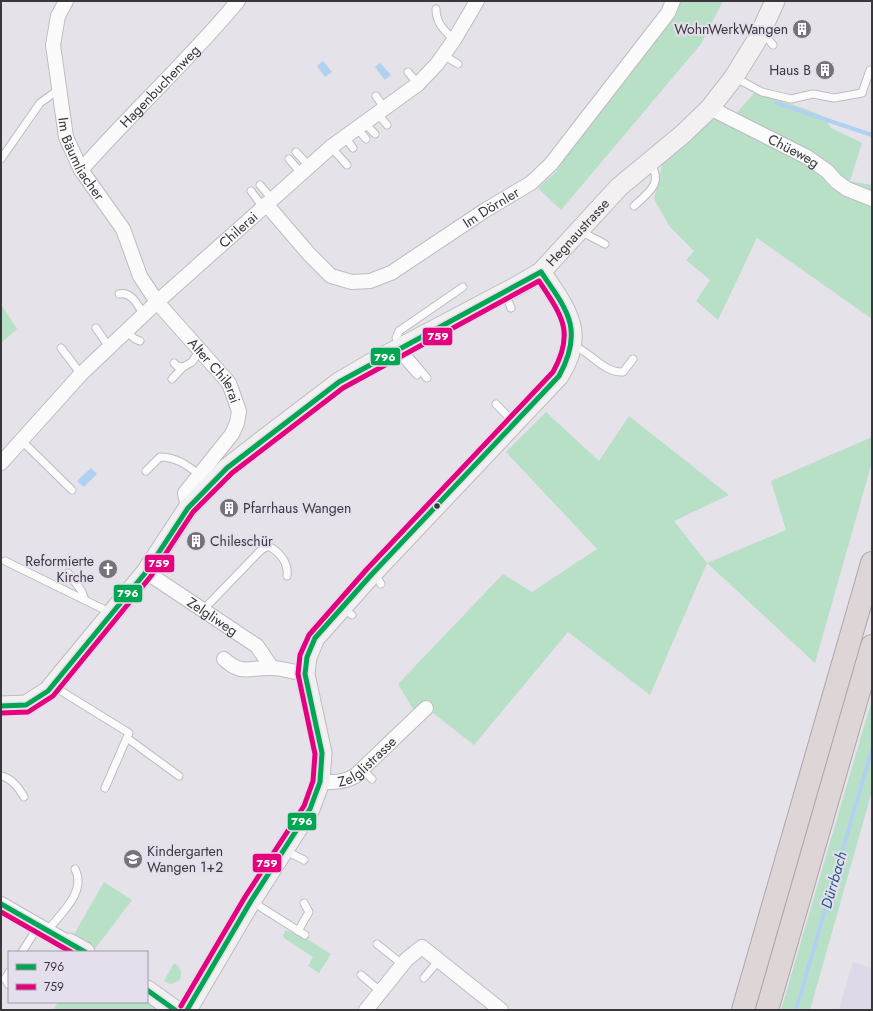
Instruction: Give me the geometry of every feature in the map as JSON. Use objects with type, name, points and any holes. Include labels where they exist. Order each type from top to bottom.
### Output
[{"type":"highway","points":[[743,1010],[872,563]]},
{"type":"highway","points":[[767,1010],[872,646]]},
{"type":"street","name":"Im Bäumliacher","points":[[66,1],[58,16],[52,45],[66,137],[81,170],[123,229],[140,276],[157,302]]},
{"type":"street","name":"Hagenbuchenweg","points":[[81,170],[210,35],[238,1]]},
{"type":"street","name":"Chilerai","points":[[1,463],[81,374],[157,302],[331,147],[349,142],[361,125],[418,84],[454,40],[477,1]]},
{"type":"street","name":"Im Dörnler","points":[[267,203],[309,254],[331,276],[352,282],[370,282],[391,273],[484,211],[531,183],[551,164],[668,13],[673,1]]},
{"type":"street","name":"Hegnaustrasse","points":[[1,706],[26,705],[42,696],[53,686],[146,572],[188,508],[227,468],[338,382],[398,349],[508,300],[541,272],[580,231],[618,186],[649,162],[710,108],[734,77],[767,39],[775,1]]},
{"type":"street","name":"Chüeweg","points":[[710,108],[807,157],[827,171],[841,185],[872,199]]},
{"type":"street","points":[[320,782],[322,753],[305,674],[307,657],[315,638],[346,611],[376,579],[423,525],[559,376],[569,358],[572,345],[567,311],[541,272]]},
{"type":"street","name":"Alter Chilerai","points":[[157,302],[228,384],[238,411],[232,434],[185,493],[188,508]]},
{"type":"street","name":"Zelgliweg","points":[[146,572],[257,646],[272,668]]},
{"type":"street","points":[[224,659],[234,668],[242,670],[272,668],[305,674]]},
{"type":"street","name":"Zelglistrasse","points":[[187,1010],[251,901],[310,809],[320,782],[347,781],[362,769],[426,708]]},
{"type":"street","points":[[1,904],[77,947]]},
{"type":"street","points":[[366,1010],[402,964],[422,947],[501,1010]]},
{"type":"street","points":[[148,991],[175,1010]]},
{"type":"lane","points":[[436,9],[436,19],[442,29],[454,40]]},
{"type":"lane","points":[[443,55],[458,64]]},
{"type":"lane","points":[[734,77],[762,92],[791,99],[813,94],[834,98],[862,93],[870,70],[872,70]]},
{"type":"lane","points":[[408,72],[418,84]]},
{"type":"lane","points":[[1,159],[40,103],[58,90]]},
{"type":"lane","points":[[376,96],[387,125]]},
{"type":"lane","points":[[361,125],[374,134]]},
{"type":"lane","points":[[361,125],[366,140]]},
{"type":"lane","points":[[331,147],[347,166]]},
{"type":"lane","points":[[296,152],[305,169]]},
{"type":"lane","points":[[289,158],[305,169]]},
{"type":"lane","points":[[634,206],[650,191],[656,182],[657,174],[649,162]]},
{"type":"lane","points":[[260,185],[267,203]]},
{"type":"lane","points":[[251,191],[267,203]]},
{"type":"lane","points":[[580,231],[605,244]]},
{"type":"lane","points":[[417,375],[398,349],[396,338],[400,331],[462,287]]},
{"type":"lane","points":[[119,294],[126,293],[130,296],[144,315]]},
{"type":"lane","points":[[96,328],[109,347]]},
{"type":"lane","points":[[126,331],[135,339],[140,341]]},
{"type":"lane","points":[[572,345],[581,348],[613,372],[623,372],[633,359]]},
{"type":"lane","points":[[61,348],[81,374]]},
{"type":"lane","points":[[398,349],[427,378]]},
{"type":"lane","points":[[172,379],[183,367],[192,362],[200,350]]},
{"type":"lane","points":[[174,363],[177,366],[183,367]]},
{"type":"lane","points":[[496,404],[515,423]]},
{"type":"lane","points":[[22,441],[72,490]]},
{"type":"lane","points":[[146,471],[160,457],[169,457],[186,465],[200,475]]},
{"type":"lane","points":[[203,610],[261,550],[268,546],[274,549],[283,559],[288,570],[287,576]]},
{"type":"lane","points":[[5,561],[85,600],[110,615]]},
{"type":"lane","points":[[68,573],[81,590],[85,600]]},
{"type":"lane","points":[[53,686],[129,733],[105,788]]},
{"type":"lane","points":[[127,738],[179,776]]},
{"type":"lane","points":[[362,769],[372,779]]},
{"type":"lane","points":[[1,776],[18,786],[24,797]]},
{"type":"lane","points":[[284,850],[304,860]]},
{"type":"lane","points":[[23,951],[34,933],[45,928],[66,909],[75,894],[77,873],[75,869]]},
{"type":"lane","points":[[251,901],[305,935]]},
{"type":"lane","points":[[298,931],[310,912],[304,903]]},
{"type":"lane","points":[[377,944],[402,964]]},
{"type":"lane","points":[[424,978],[438,960]]},
{"type":"lane","points":[[8,974],[5,979],[8,984]]},
{"type":"lane","points":[[361,975],[380,991]]},
{"type":"shaded area","points":[[853,962],[872,968],[872,1010],[839,1010]]},
{"type":"green space","points":[[679,1],[723,1],[701,44],[561,210],[538,188],[556,172],[579,135]]},
{"type":"green space","points":[[755,92],[825,117],[831,128],[862,143],[850,181],[872,185],[872,319],[757,238],[718,320],[696,301],[710,280],[686,260],[694,251],[670,227],[654,199],[662,166],[653,160],[710,108],[733,117]]},
{"type":"green space","points":[[1,304],[17,329],[1,343]]},
{"type":"green space","points":[[546,412],[599,461],[629,416],[729,495],[674,521],[707,563],[650,695],[568,632],[474,745],[424,706],[420,709],[413,709],[398,684],[503,574],[532,592],[597,549],[506,452]]},
{"type":"green space","points":[[872,437],[872,462],[815,663],[707,563],[786,530],[771,481]]},
{"type":"green space","points":[[872,699],[872,791],[810,1010],[781,1010]]},
{"type":"green space","points":[[104,882],[132,900],[95,949],[73,936]]},
{"type":"green space","points":[[286,930],[305,938],[331,954],[319,973],[308,966],[313,957],[284,938],[283,935]]},
{"type":"green space","points":[[174,963],[180,969],[181,976],[179,981],[170,984],[164,981]]},
{"type":"green space","points":[[148,997],[170,1010],[53,1010],[57,1003],[148,1003]]},
{"type":"water","points":[[323,61],[332,72],[325,77],[317,66]]},
{"type":"water","points":[[380,63],[391,75],[385,80],[375,67]]},
{"type":"water","points":[[91,468],[97,474],[84,487],[77,481]]},
{"type":"waterway","points":[[776,103],[872,135]]},
{"type":"waterway","name":"Dürrbach","points":[[796,1010],[872,749]]},
{"type":"transit line","name":"796","points":[[1,706],[26,705],[48,691],[146,572],[188,508],[227,468],[339,382],[541,272]]},
{"type":"transit line","name":"796","points":[[187,1010],[251,901],[310,809],[320,782],[322,753],[305,674],[307,657],[315,638],[372,574],[559,376],[567,360],[571,346],[570,321],[559,298],[541,272]]},
{"type":"transit line","name":"759","points":[[1,713],[28,712],[53,696],[151,576],[193,512],[232,473],[343,388],[539,281],[554,304],[563,325],[564,335],[560,358],[553,372],[367,569],[309,635],[300,655],[298,674],[315,754],[313,781],[304,806],[245,897],[181,1006]]},
{"type":"transit line","name":"796","points":[[1,904],[83,951]]},
{"type":"transit line","name":"759","points":[[1,912],[69,951]]},
{"type":"transit line","name":"796","points":[[148,991],[175,1010]]},
{"type":"place","name":"WohnWerkWangen","points":[[802,29]]},
{"type":"place","name":"Haus B","points":[[825,70]]},
{"type":"place","name":"Pfarrhaus Wangen","points":[[229,508]]},
{"type":"place","name":"Chileschür","points":[[196,541]]},
{"type":"place","name":"Reformierte Kirche","points":[[108,569]]},
{"type":"place","name":"Kindergarten Wangen 1+2","points":[[133,859]]}]
